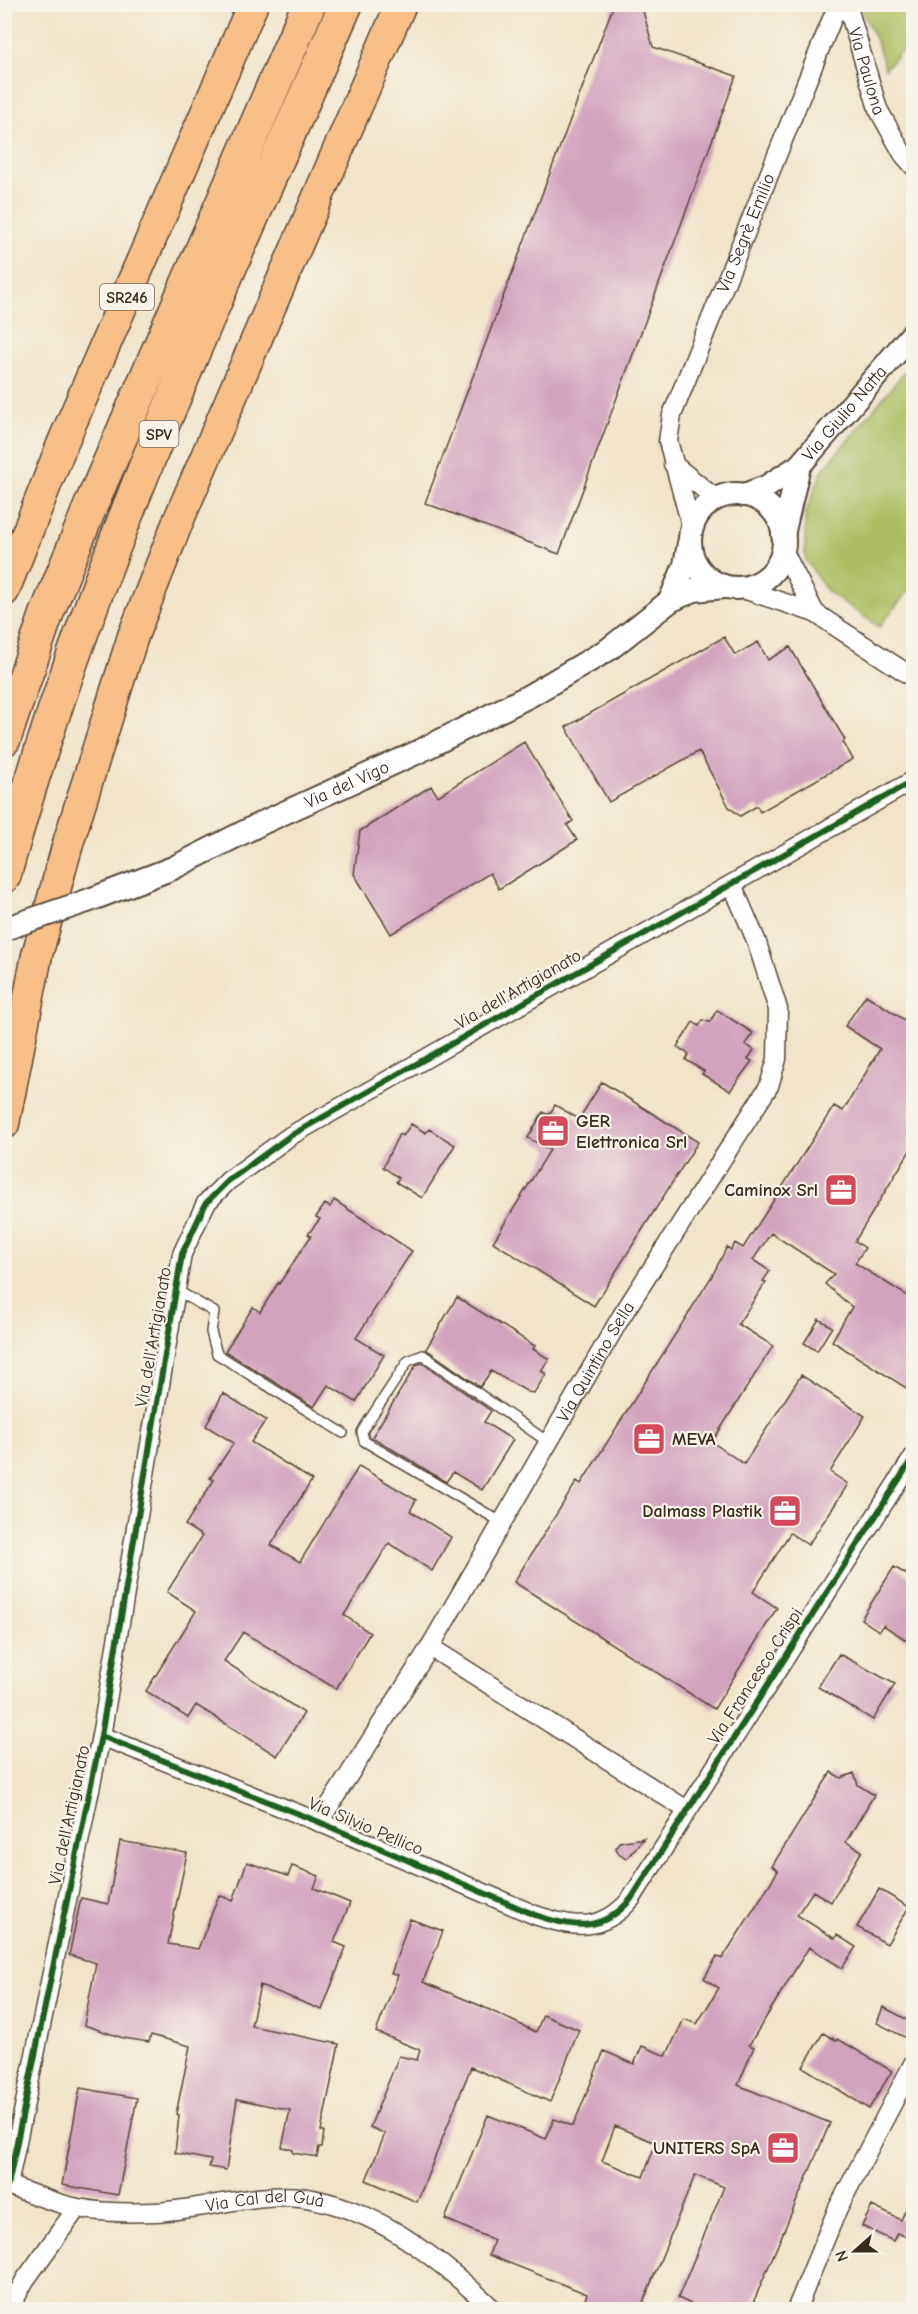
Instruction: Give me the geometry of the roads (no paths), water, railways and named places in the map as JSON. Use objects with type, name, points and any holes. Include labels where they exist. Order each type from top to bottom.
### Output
[{"type":"highway","name":"SR246","points":[[4,591],[63,442],[253,4]]},
{"type":"highway","name":"SPV","points":[[4,738],[47,613],[91,505],[309,4]]},
{"type":"highway","name":"SPV","points":[[4,876],[58,693],[109,557],[346,4]]},
{"type":"highway","points":[[4,1125],[37,955],[69,840],[133,636],[197,476],[401,4]]},
{"type":"street","name":"Via Segrè Emilio","points":[[691,533],[668,441],[672,416],[838,4]]},
{"type":"street","name":"Via Paulona","points":[[847,4],[878,109],[903,154],[914,167]]},
{"type":"street","name":"Via Giulio Natta","points":[[744,495],[766,487],[800,466],[914,332]]},
{"type":"street","points":[[673,464],[716,500]]},
{"type":"street","name":"Via Giulio Natta","points":[[783,542],[800,466]]},
{"type":"street","points":[[815,613],[770,508],[759,500],[744,495],[730,495],[704,508],[691,533],[692,554],[698,568],[710,580],[815,613],[914,678]]},
{"type":"street","name":"Via del Vigo","points":[[670,601],[685,565],[691,533]]},
{"type":"street","points":[[732,587],[756,584],[769,575],[778,564],[783,542]]},
{"type":"street","name":"Via del Vigo","points":[[4,929],[87,901],[173,868],[264,822],[418,752],[529,696],[609,648],[670,601],[694,591],[732,587]]},
{"type":"street","name":"Via dell'Artigianato","points":[[6,2184],[101,1737],[182,1254],[206,1203],[228,1181],[290,1136],[914,780]]},
{"type":"street","name":"Via Quintino Sella","points":[[319,1822],[430,1647],[621,1317],[770,1086],[777,1059],[778,1009],[756,940],[732,884]]},
{"type":"street","name":"Via Francesco Crispi","points":[[620,1911],[914,1456]]},
{"type":"street","points":[[430,1647],[687,1810]]},
{"type":"street","name":"Via Silvio Pellico","points":[[101,1737],[319,1822],[560,1923],[597,1923],[620,1911]]},
{"type":"street","points":[[796,2310],[838,2208],[914,2062]]},
{"type":"street","name":"Via Cal del Guà","points":[[6,2184],[77,2208],[155,2212],[282,2196],[300,2197],[333,2204],[405,2236],[461,2279],[494,2310]]},
{"type":"street","points":[[9,2310],[25,2280],[77,2208]]},
{"type":"lane","points":[[176,1290],[214,1312],[211,1332],[217,1354],[342,1433]]},
{"type":"lane","points":[[501,1522],[364,1441],[362,1432],[366,1425],[408,1361],[423,1355],[548,1442]]},
{"type":"place","name":"GER Elettronica Srl","points":[[553,1131]]},
{"type":"place","name":"Caminox Srl","points":[[841,1190]]},
{"type":"place","name":"MEVA","points":[[649,1439]]},
{"type":"place","name":"Dalmass Plastik","points":[[785,1511]]},
{"type":"place","name":"UNITERS SpA","points":[[783,2148]]}]
